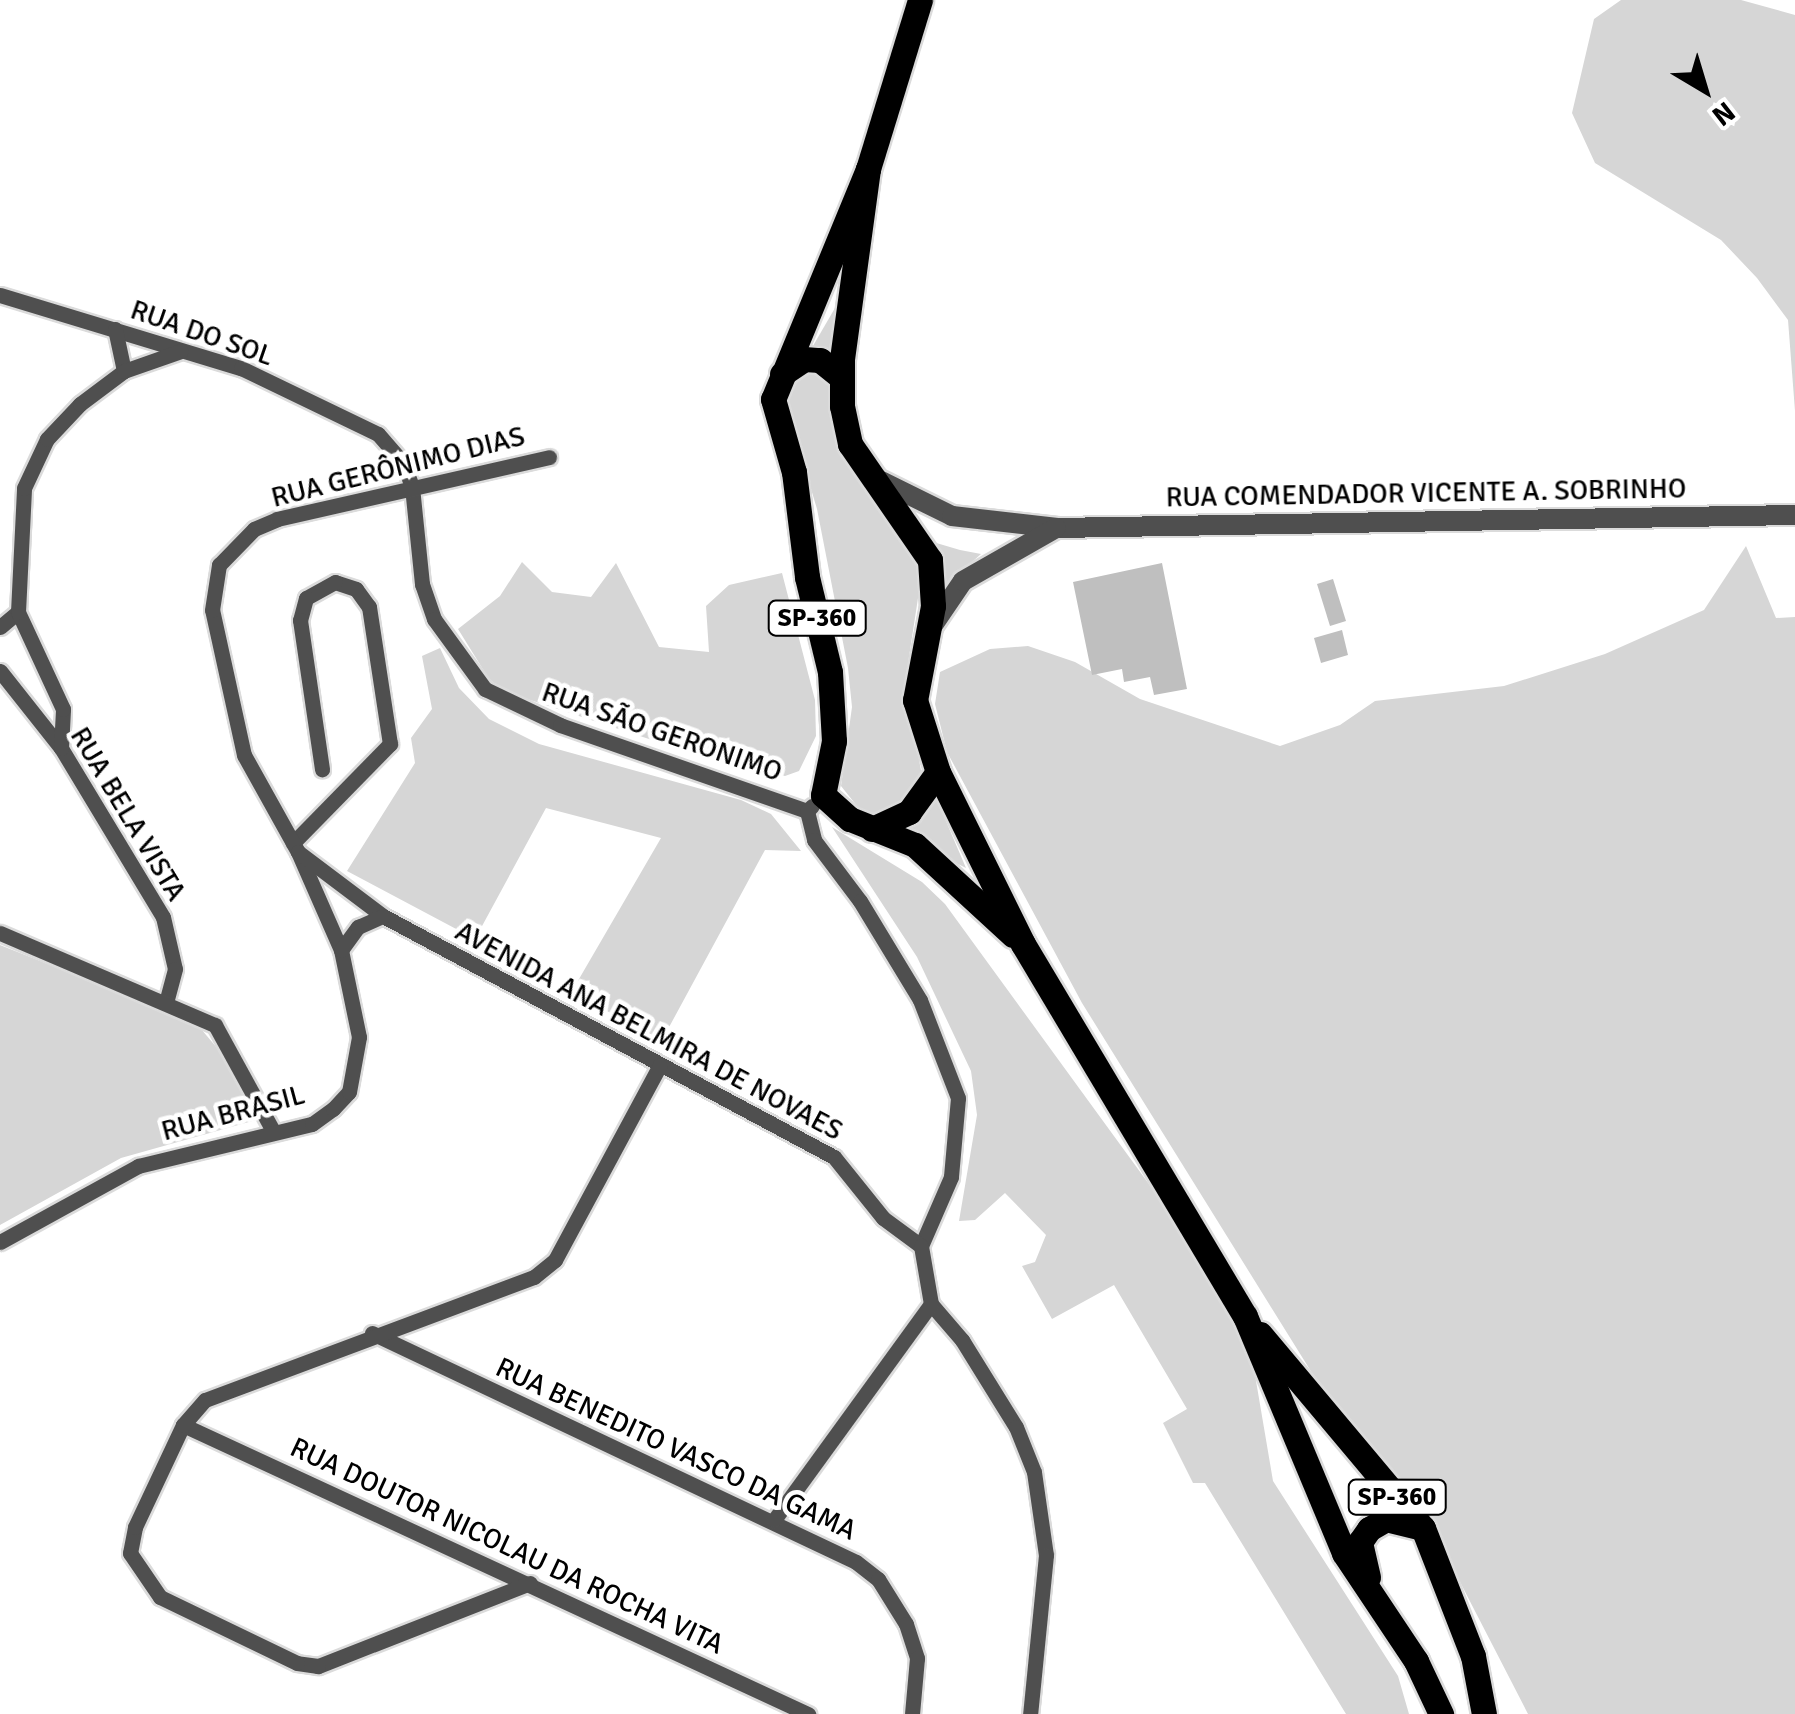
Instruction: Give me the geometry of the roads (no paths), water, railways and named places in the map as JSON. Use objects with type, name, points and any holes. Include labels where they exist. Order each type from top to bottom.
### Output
[{"type":"main road","name":"SP-360","points":[[920,0],[868,169],[813,311],[775,382],[773,399],[794,472],[807,577],[830,672],[834,741],[815,803],[915,845],[1023,944]]},
{"type":"main road","name":"SP-360","points":[[868,169],[842,378],[845,426],[867,471],[930,560],[934,580],[916,700],[938,772],[1023,944],[1245,1316],[1328,1522],[1373,1592],[1440,1714]]},
{"type":"main road","points":[[775,382],[804,359],[820,360],[842,378]]},
{"type":"main road","points":[[872,830],[909,812],[938,772]]},
{"type":"main road","name":"SP-360","points":[[1245,1316],[1422,1528],[1473,1656],[1484,1714]]},
{"type":"main road","name":"SP-360","points":[[1373,1592],[1360,1554],[1369,1529],[1386,1519],[1422,1528]]},
{"type":"street","name":"RUA DO SOL","points":[[0,295],[241,368],[378,434],[403,463],[412,487]]},
{"type":"street","points":[[115,329],[124,370]]},
{"type":"street","points":[[61,748],[64,709],[18,612],[24,488],[47,439],[124,370],[181,351]]},
{"type":"street","name":"RUA GERÔNIMO DIAS","points":[[341,950],[296,847],[244,756],[212,610],[219,565],[254,529],[277,519],[550,457]]},
{"type":"street","name":"RUA COMENDADOR VICENTE A. SOBRINHO","points":[[867,471],[900,495],[952,516],[1057,528],[1795,516]]},
{"type":"street","name":"RUA SÃO GERONIMO","points":[[412,487],[422,584],[434,619],[486,689],[560,724],[815,803]]},
{"type":"street","points":[[927,635],[963,581],[1057,528]]},
{"type":"street","points":[[296,847],[390,744],[369,608],[356,589],[335,582],[306,598],[300,620],[322,769]]},
{"type":"street","points":[[0,628],[18,612]]},
{"type":"street","name":"RUA BELA VISTA","points":[[0,671],[61,748],[163,917],[175,970],[168,999]]},
{"type":"street","points":[[815,803],[814,840],[920,1000],[958,1098],[952,1177],[922,1246],[931,1304],[962,1340],[1016,1426],[1034,1472],[1046,1555],[1030,1714]]},
{"type":"street","name":"AVENIDA ANA BELMIRA DE NOVAES","points":[[296,847],[383,916],[834,1157],[883,1218],[922,1246]]},
{"type":"street","points":[[341,950],[358,928],[383,916]]},
{"type":"street","points":[[0,933],[168,999],[224,1033],[272,1130]]},
{"type":"street","name":"RUA BRASIL","points":[[0,1242],[138,1166],[272,1130],[312,1124],[349,1092],[360,1037],[341,950]]},
{"type":"street","points":[[530,1583],[336,1662],[298,1663],[160,1597],[141,1576],[130,1553],[135,1527],[184,1426],[205,1400],[372,1333],[534,1277],[555,1260],[660,1065]]},
{"type":"street","points":[[774,1520],[931,1304]]},
{"type":"street","name":"RUA BENEDITO VASCO DA GAMA","points":[[372,1333],[856,1562],[894,1600],[917,1658],[912,1714]]},
{"type":"street","name":"RUA DOUTOR NICOLAU DA ROCHA VITA","points":[[184,1426],[808,1714]]}]
